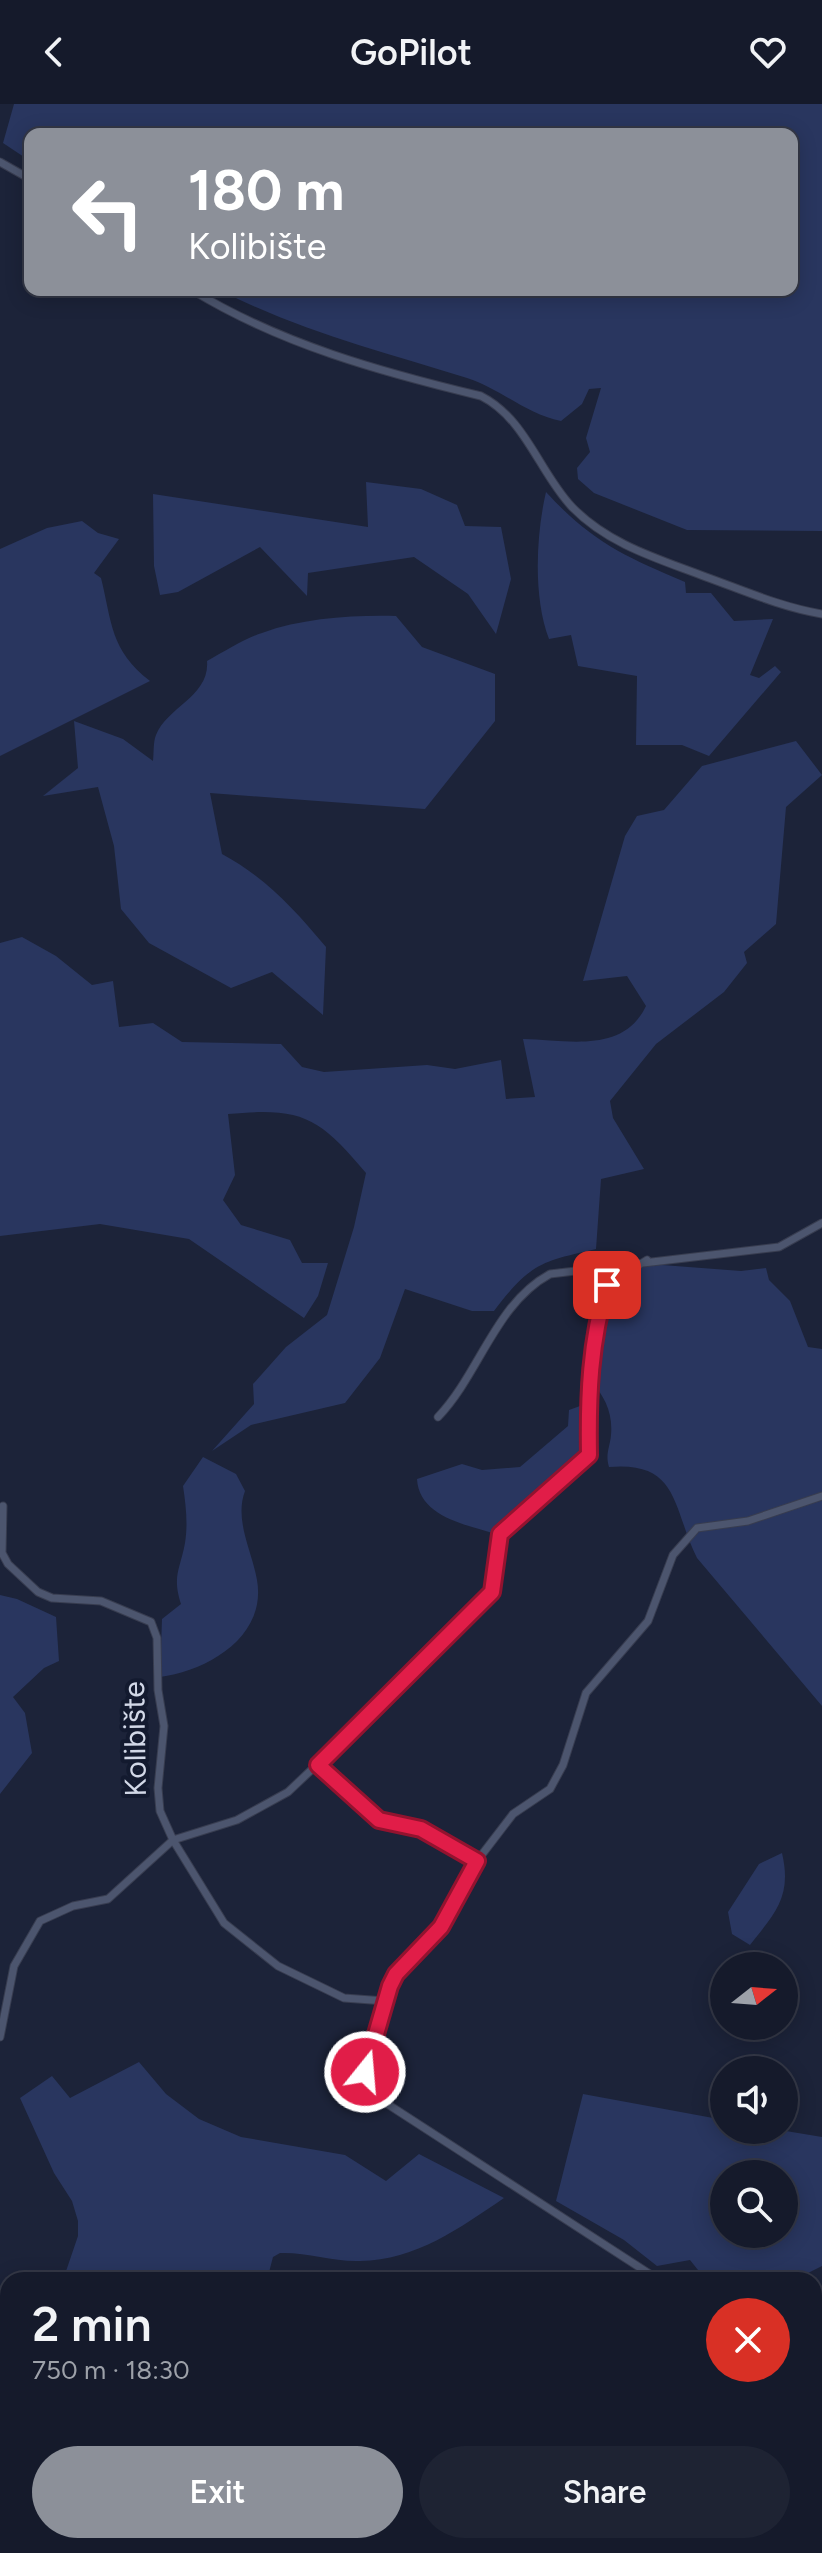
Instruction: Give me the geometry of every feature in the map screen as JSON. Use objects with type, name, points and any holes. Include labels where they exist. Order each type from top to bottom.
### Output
[{"type":"street","points":[[0,162],[24,176]]},
{"type":"street","points":[[203,296],[260,326],[363,366],[481,396],[498,405],[516,425],[549,480],[597,529],[654,560],[790,609],[822,614]]},
{"type":"street","points":[[438,1417],[453,1401],[481,1352],[515,1303],[533,1284],[550,1274],[647,1260],[669,1261],[779,1247],[822,1223]]},
{"type":"street","points":[[0,2037],[14,1966],[40,1921],[73,1906],[108,1899],[173,1840],[260,1810],[288,1792],[492,1592],[500,1534],[589,1455],[588,1385],[597,1321],[607,1285],[647,1260]]},
{"type":"street","points":[[647,2272],[375,2096],[365,2072],[396,1974],[441,1927],[477,1861],[513,1814],[550,1789],[563,1765],[586,1693],[648,1621],[673,1555],[691,1533],[710,1524],[748,1521],[822,1496]]},
{"type":"street","name":"Kolibište","points":[[3,1506],[2,1553],[8,1564],[38,1592],[52,1598],[101,1601],[151,1622],[157,1638],[158,1690],[164,1726],[158,1788],[160,1811],[173,1840],[224,1923],[278,1966],[344,1998],[385,2001]]},
{"type":"street","points":[[318,1765],[379,1820],[421,1829],[477,1861]]},
{"type":"shaded area","points":[[14,104],[822,104],[822,531],[687,530],[594,493],[578,479],[577,468],[590,452],[586,438],[601,388],[589,389],[582,404],[561,421],[548,418],[467,378],[311,329],[233,296],[798,296],[798,128],[24,128],[24,157],[3,143]]},
{"type":"shaded area","points":[[366,482],[421,489],[457,505],[465,526],[501,527],[511,579],[496,634],[468,594],[414,557],[308,573],[307,596],[260,547],[178,592],[160,595],[154,566],[153,494],[368,527]]},
{"type":"shaded area","points":[[546,492],[594,536],[644,564],[685,582],[686,593],[711,593],[734,621],[773,619],[750,675],[759,678],[775,666],[781,672],[709,756],[682,745],[636,745],[637,676],[578,666],[571,635],[549,639],[538,585],[540,527]]},
{"type":"shaded area","points":[[82,521],[98,533],[119,539],[94,573],[101,578],[120,646],[127,658],[150,681],[0,756],[0,549],[47,528]]},
{"type":"shaded area","points":[[396,616],[422,647],[495,674],[495,721],[425,809],[210,793],[222,854],[278,895],[326,947],[323,1015],[272,972],[231,988],[149,943],[121,909],[114,846],[98,787],[43,796],[78,768],[74,721],[123,739],[153,761],[156,735],[161,725],[202,683],[207,661],[255,636],[294,624],[346,617]]},
{"type":"shaded area","points":[[796,741],[822,775],[786,807],[776,924],[744,952],[747,963],[724,992],[656,1044],[610,1101],[613,1118],[644,1169],[601,1179],[596,1249],[537,1267],[517,1283],[494,1311],[472,1311],[405,1289],[380,1358],[345,1403],[251,1425],[212,1451],[254,1404],[253,1384],[286,1347],[327,1315],[354,1227],[366,1173],[350,1154],[321,1128],[292,1115],[274,1112],[228,1114],[235,1175],[223,1200],[241,1225],[290,1240],[302,1263],[328,1263],[318,1296],[304,1318],[189,1239],[100,1224],[0,1236],[0,943],[22,937],[56,956],[92,985],[113,981],[119,1027],[153,1023],[182,1042],[281,1044],[302,1067],[324,1072],[427,1065],[455,1069],[501,1060],[506,1099],[535,1097],[523,1039],[576,1042],[609,1038],[636,1021],[646,1006],[627,976],[583,981],[625,836],[637,816],[664,810],[702,766]]},
{"type":"shaded area","points":[[649,1264],[741,1271],[766,1268],[769,1280],[790,1301],[808,1347],[822,1349],[822,1706],[697,1558],[677,1506],[661,1480],[632,1467],[609,1467],[609,1412],[591,1381],[604,1285]]},
{"type":"shaded area","points":[[580,1406],[585,1454],[496,1534],[459,1523],[435,1511],[420,1492],[417,1479],[462,1464],[482,1470],[520,1467],[568,1426],[569,1410]]},
{"type":"shaded area","points":[[203,1457],[236,1474],[245,1491],[243,1524],[257,1580],[258,1600],[253,1618],[230,1648],[196,1667],[160,1677],[162,1619],[181,1604],[177,1580],[186,1529],[183,1486]]},
{"type":"shaded area","points":[[0,1595],[17,1599],[56,1617],[59,1661],[44,1668],[13,1697],[25,1713],[32,1753],[0,1794]]},
{"type":"shaded area","points":[[782,1853],[785,1881],[780,1903],[750,1945],[732,1934],[728,1912],[759,1864]]},
{"type":"shaded area","points":[[139,2062],[166,2094],[199,2119],[241,2137],[345,2155],[386,2181],[419,2154],[504,2198],[419,2249],[380,2259],[350,2261],[280,2253],[273,2257],[269,2272],[66,2272],[78,2236],[78,2221],[72,2201],[54,2173],[20,2098],[52,2076],[70,2098]]},
{"type":"shaded area","points":[[583,2094],[710,2117],[710,2144],[798,2144],[798,2133],[822,2137],[822,2266],[810,2272],[700,2272],[690,2260],[657,2266],[624,2240],[556,2201]]},
{"type":"route","points":[[365,2072],[366,2060],[396,1974],[441,1927],[477,1861],[421,1829],[379,1820],[318,1765],[418,1669],[492,1592],[500,1534],[589,1455],[588,1385],[597,1321],[607,1285]]}]
